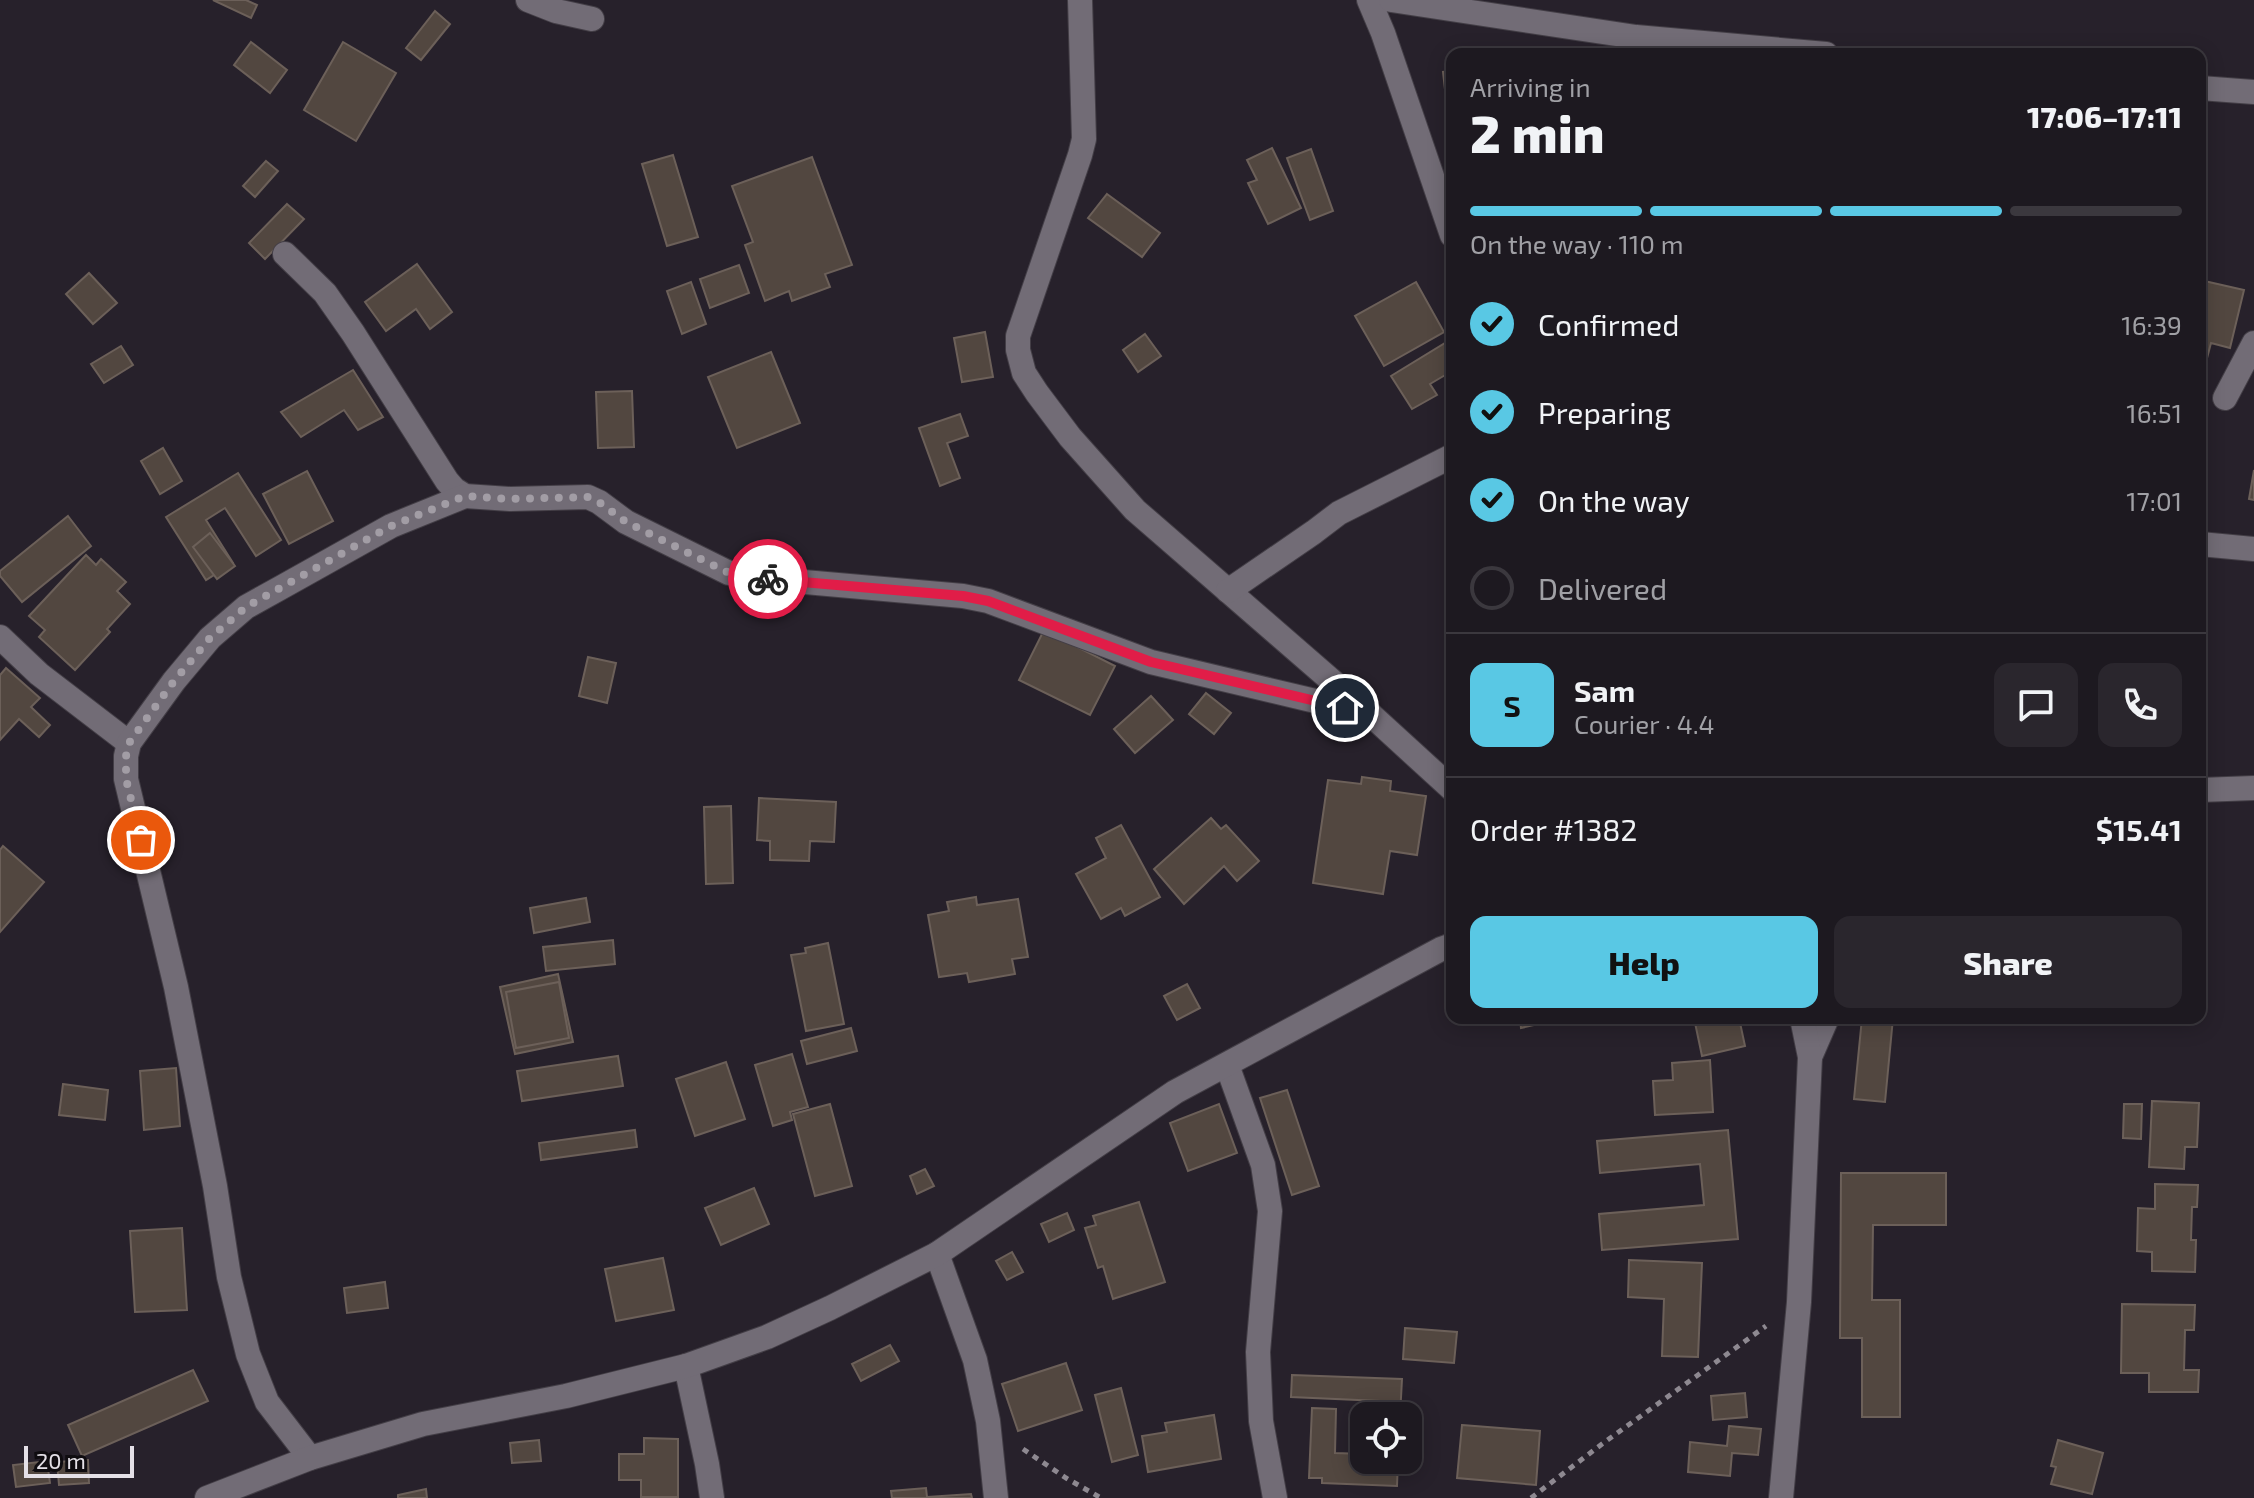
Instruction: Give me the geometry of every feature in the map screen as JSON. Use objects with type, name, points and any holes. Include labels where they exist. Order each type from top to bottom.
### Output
[{"type":"street","points":[[528,0],[556,11],[592,19]]},
{"type":"street","points":[[1080,0],[1084,139],[1018,336],[1024,373],[1079,447],[1135,510],[1446,784]]},
{"type":"street","points":[[1369,0],[1446,217]]},
{"type":"street","points":[[1391,0],[1636,37],[1759,48]]},
{"type":"street","points":[[2206,88],[2254,92]]},
{"type":"street","points":[[285,254],[325,293],[447,481],[465,496]]},
{"type":"street","points":[[2225,398],[2254,343]]},
{"type":"street","points":[[1228,591],[1339,513],[1446,459]]},
{"type":"street","points":[[310,1458],[267,1402],[248,1354],[229,1277],[215,1186],[176,987],[126,779],[129,743],[210,638],[246,607],[391,526],[465,496],[510,499],[588,497],[626,522],[729,573],[988,601],[1151,662],[1370,714]]},
{"type":"street","points":[[2206,545],[2254,549]]},
{"type":"street","points":[[0,637],[39,674],[129,743]]},
{"type":"street","points":[[2206,790],[2254,788]]},
{"type":"street","points":[[207,1498],[310,1458],[423,1424],[566,1396],[686,1366],[767,1337],[937,1254],[1175,1092],[1446,947]]},
{"type":"street","points":[[1781,1498],[1799,1302],[1810,1057],[1803,1024]]},
{"type":"street","points":[[1810,1057],[1824,1024]]},
{"type":"street","points":[[1227,1065],[1263,1165],[1270,1211],[1258,1352],[1261,1421],[1275,1498]]},
{"type":"street","points":[[937,1254],[975,1360],[988,1421],[996,1498]]},
{"type":"street","points":[[686,1366],[712,1498]]},
{"type":"path","points":[[1531,1498],[1799,1302]]},
{"type":"path","points":[[988,1421],[1028,1453],[1101,1498]]},
{"type":"building","points":[[213,0],[246,0],[257,5],[251,18]]},
{"type":"building","points":[[435,11],[450,24],[421,60],[406,48]]},
{"type":"building","points":[[251,42],[287,70],[270,93],[234,65]]},
{"type":"building","points":[[343,42],[396,73],[356,141],[304,110]]},
{"type":"building","points":[[1272,148],[1301,208],[1268,224],[1248,183],[1257,180],[1247,160]]},
{"type":"building","points":[[1311,149],[1333,211],[1310,220],[1287,158]]},
{"type":"building","points":[[673,155],[698,237],[667,246],[642,164]]},
{"type":"building","points":[[812,157],[852,265],[825,274],[830,287],[792,301],[789,291],[765,301],[745,245],[753,242],[732,186]]},
{"type":"building","points":[[266,161],[278,171],[255,197],[243,186]]},
{"type":"building","points":[[1107,194],[1160,233],[1142,257],[1088,218]]},
{"type":"building","points":[[287,204],[304,219],[265,259],[249,243]]},
{"type":"building","points":[[417,264],[452,312],[430,329],[416,309],[386,331],[365,302]]},
{"type":"building","points":[[739,265],[749,293],[710,308],[700,279]]},
{"type":"building","points":[[89,273],[117,303],[93,324],[66,294]]},
{"type":"building","points":[[2206,281],[2244,290],[2230,348],[2211,343],[2206,362]]},
{"type":"building","points":[[691,282],[706,324],[682,334],[667,291]]},
{"type":"building","points":[[1416,282],[1444,332],[1384,366],[1355,316]]},
{"type":"building","points":[[985,332],[993,377],[962,382],[954,338]]},
{"type":"building","points":[[1145,334],[1161,356],[1138,372],[1123,350]]},
{"type":"building","points":[[1446,342],[1446,375],[1430,384],[1437,395],[1412,409],[1391,376]]},
{"type":"building","points":[[121,346],[133,365],[104,383],[91,364]]},
{"type":"building","points":[[771,352],[800,423],[737,448],[708,377]]},
{"type":"building","points":[[353,370],[383,417],[358,430],[344,410],[301,437],[281,412]]},
{"type":"building","points":[[632,391],[634,447],[598,448],[596,392]]},
{"type":"building","points":[[960,414],[968,436],[947,443],[960,478],[940,486],[919,428]]},
{"type":"building","points":[[163,448],[182,481],[160,494],[141,461]]},
{"type":"building","points":[[2254,470],[2254,500],[2249,499]]},
{"type":"building","points":[[307,471],[333,521],[289,544],[263,494]]},
{"type":"building","points":[[238,473],[281,540],[256,556],[225,508],[206,520],[233,563],[206,580],[166,517]]},
{"type":"building","points":[[68,516],[91,546],[22,602],[0,576],[0,571]]},
{"type":"building","points":[[210,533],[235,566],[217,579],[193,547]]},
{"type":"building","points":[[86,555],[96,565],[101,559],[126,582],[117,591],[130,604],[107,629],[110,632],[75,670],[39,637],[45,630],[29,616]]},
{"type":"building","points":[[1044,630],[1115,666],[1090,715],[1019,680]]},
{"type":"building","points":[[588,657],[616,663],[607,703],[579,696]]},
{"type":"building","points":[[6,668],[40,698],[31,707],[50,725],[39,737],[19,719],[0,740],[0,675]]},
{"type":"building","points":[[1206,693],[1231,713],[1214,734],[1189,714]]},
{"type":"building","points":[[1151,696],[1173,720],[1135,753],[1114,729]]},
{"type":"building","points":[[1362,777],[1391,781],[1390,791],[1426,796],[1417,855],[1390,851],[1383,894],[1313,883],[1328,780],[1361,784]]},
{"type":"building","points":[[759,798],[836,802],[834,842],[810,841],[809,861],[770,860],[770,841],[757,840]]},
{"type":"building","points":[[731,806],[733,883],[706,884],[704,807]]},
{"type":"building","points":[[1211,818],[1221,829],[1226,825],[1259,861],[1237,881],[1224,866],[1184,904],[1154,869]]},
{"type":"building","points":[[1121,825],[1160,897],[1125,916],[1121,908],[1101,919],[1076,874],[1106,858],[1096,838]]},
{"type":"building","points":[[3,846],[44,882],[0,932],[0,850]]},
{"type":"building","points":[[976,897],[977,905],[1018,899],[1028,957],[1012,959],[1015,974],[969,982],[967,973],[939,977],[928,915],[949,911],[947,902]]},
{"type":"building","points":[[586,898],[590,922],[534,933],[530,908]]},
{"type":"building","points":[[613,940],[615,964],[546,971],[543,947]]},
{"type":"building","points":[[828,943],[844,1024],[806,1031],[791,955],[806,953],[805,948]]},
{"type":"building","points":[[558,974],[573,1042],[515,1054],[500,987]]},
{"type":"building","points":[[559,982],[569,1038],[516,1048],[506,992]]},
{"type":"building","points":[[1187,984],[1200,1008],[1177,1020],[1164,996]]},
{"type":"building","points":[[1695,1024],[1740,1024],[1745,1046],[1702,1056]]},
{"type":"building","points":[[1861,1024],[1892,1024],[1885,1102],[1854,1099]]},
{"type":"building","points":[[851,1028],[857,1051],[807,1064],[801,1041]]},
{"type":"building","points":[[792,1054],[808,1107],[790,1112],[792,1120],[773,1126],[755,1065]]},
{"type":"building","points":[[618,1056],[623,1086],[522,1101],[517,1071]]},
{"type":"building","points":[[1710,1060],[1713,1112],[1655,1115],[1653,1081],[1673,1080],[1672,1063]]},
{"type":"building","points":[[726,1062],[745,1119],[695,1136],[676,1079]]},
{"type":"building","points":[[176,1068],[180,1126],[144,1130],[140,1071]]},
{"type":"building","points":[[63,1084],[108,1090],[105,1120],[59,1115]]},
{"type":"building","points":[[1287,1090],[1319,1186],[1292,1195],[1260,1098]]},
{"type":"building","points":[[2152,1101],[2199,1103],[2197,1147],[2185,1147],[2184,1169],[2149,1167]]},
{"type":"building","points":[[830,1104],[852,1186],[815,1196],[793,1114]]},
{"type":"building","points":[[1219,1104],[1237,1153],[1188,1171],[1170,1123]]},
{"type":"building","points":[[2124,1104],[2142,1104],[2141,1139],[2123,1138]]},
{"type":"building","points":[[635,1130],[637,1147],[541,1160],[539,1143]]},
{"type":"building","points":[[1728,1130],[1738,1239],[1602,1250],[1599,1214],[1704,1205],[1700,1164],[1600,1173],[1597,1141]]},
{"type":"building","points":[[925,1169],[934,1186],[917,1194],[910,1176]]},
{"type":"building","points":[[1841,1173],[1946,1173],[1946,1225],[1873,1225],[1872,1300],[1900,1300],[1900,1417],[1862,1417],[1862,1338],[1840,1338]]},
{"type":"building","points":[[2155,1184],[2198,1185],[2197,1207],[2192,1207],[2191,1240],[2196,1240],[2195,1272],[2152,1271],[2152,1252],[2137,1251],[2138,1208],[2155,1209]]},
{"type":"building","points":[[754,1188],[769,1224],[721,1245],[705,1208]]},
{"type":"building","points":[[1139,1202],[1165,1282],[1113,1299],[1103,1266],[1098,1268],[1085,1228],[1096,1225],[1093,1216]]},
{"type":"building","points":[[1067,1213],[1074,1230],[1049,1242],[1041,1224]]},
{"type":"building","points":[[182,1228],[187,1310],[135,1312],[130,1231]]},
{"type":"building","points":[[1012,1252],[1023,1272],[1007,1280],[996,1261]]},
{"type":"building","points":[[663,1258],[674,1310],[616,1321],[605,1269]]},
{"type":"building","points":[[1629,1260],[1702,1263],[1698,1357],[1662,1356],[1664,1299],[1628,1297]]},
{"type":"building","points":[[385,1282],[388,1308],[347,1313],[344,1288]]},
{"type":"building","points":[[2122,1304],[2195,1305],[2194,1330],[2185,1330],[2184,1370],[2199,1370],[2198,1392],[2149,1392],[2149,1373],[2121,1373]]},
{"type":"building","points":[[1405,1328],[1457,1332],[1454,1363],[1403,1359]]},
{"type":"building","points":[[890,1345],[899,1361],[861,1381],[852,1364]]},
{"type":"building","points":[[1066,1363],[1082,1410],[1018,1431],[1002,1384]]},
{"type":"building","points":[[193,1370],[208,1401],[82,1456],[68,1425]]},
{"type":"building","points":[[1292,1375],[1402,1379],[1401,1402],[1291,1397]]},
{"type":"building","points":[[1121,1388],[1138,1455],[1112,1462],[1095,1395]]},
{"type":"building","points":[[1745,1393],[1747,1417],[1713,1420],[1711,1396]]},
{"type":"building","points":[[1312,1408],[1336,1409],[1335,1453],[1350,1454],[1350,1474],[1397,1474],[1397,1486],[1322,1483],[1322,1478],[1309,1478]]},
{"type":"building","points":[[1214,1415],[1221,1459],[1148,1472],[1142,1436],[1167,1432],[1165,1423]]},
{"type":"building","points":[[1462,1425],[1540,1431],[1536,1485],[1457,1478]]},
{"type":"building","points":[[1729,1426],[1761,1429],[1758,1455],[1732,1453],[1730,1476],[1688,1472],[1690,1442],[1727,1446]]},
{"type":"building","points":[[644,1438],[678,1439],[678,1497],[641,1497],[641,1480],[619,1480],[619,1454],[644,1454]]},
{"type":"building","points":[[539,1440],[541,1461],[512,1463],[510,1443]]},
{"type":"building","points":[[2058,1440],[2103,1453],[2092,1494],[2051,1484],[2056,1467],[2051,1466]]},
{"type":"building","points":[[88,1460],[89,1483],[59,1485],[57,1462]]},
{"type":"building","points":[[47,1461],[50,1483],[16,1487],[13,1465]]},
{"type":"building","points":[[926,1488],[927,1497],[971,1494],[972,1498],[892,1498],[891,1491]]},
{"type":"building","points":[[426,1489],[427,1498],[398,1498],[398,1495]]},
{"type":"way so far","points":[[141,840],[126,779],[126,756],[129,743],[174,681],[210,638],[246,607],[391,526],[465,496],[510,499],[588,497],[626,522],[729,573],[768,579]]},
{"type":"route","points":[[768,579],[963,596],[988,601],[1151,662],[1345,708]]}]
